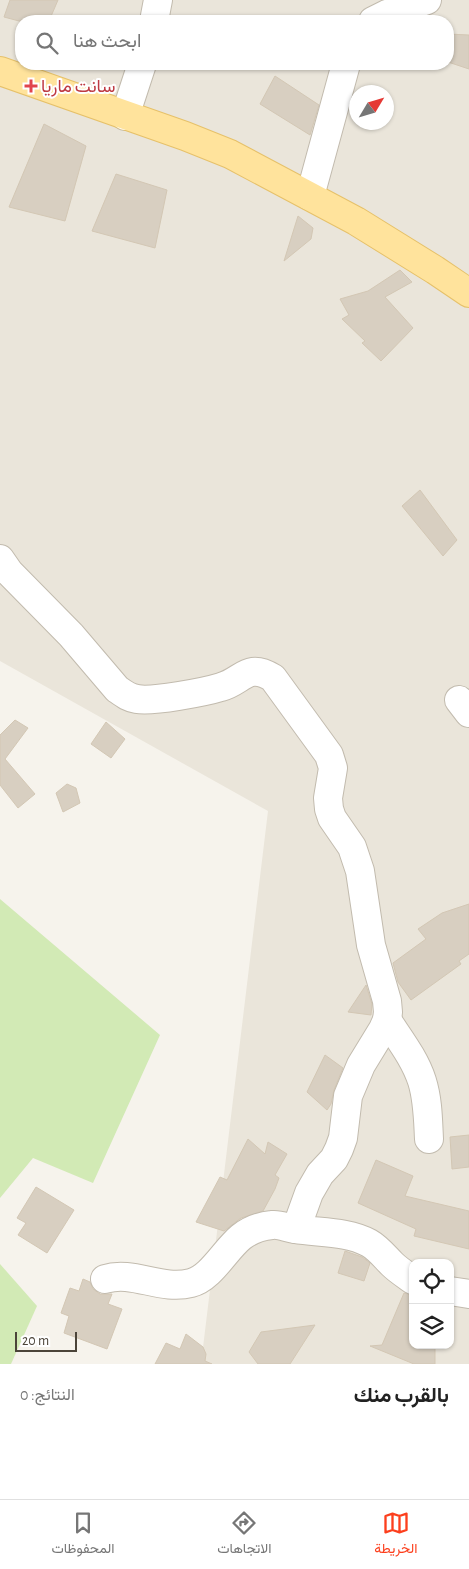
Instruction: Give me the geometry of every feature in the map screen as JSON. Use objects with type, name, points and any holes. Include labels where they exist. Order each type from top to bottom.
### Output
[{"type":"main road","points":[[0,71],[230,154],[310,196],[435,270],[469,293]]},
{"type":"street","points":[[155,15],[158,0]]},
{"type":"street","points":[[385,15],[427,0]]},
{"type":"street","points":[[125,116],[140,70]]},
{"type":"street","points":[[310,196],[344,70]]},
{"type":"street","points":[[0,559],[18,582],[71,635],[117,689],[126,696],[135,699],[152,700],[216,689],[248,672],[265,673],[273,678],[329,754],[332,761],[332,775],[328,798],[329,809],[332,818],[352,847],[360,871],[370,945],[387,1002],[387,1020],[361,1065],[348,1096],[343,1138],[339,1149],[320,1174],[309,1193],[296,1229]]},
{"type":"street","points":[[387,1020],[411,1057],[422,1082],[429,1140]]},
{"type":"street","points":[[105,1279],[122,1275],[163,1285],[173,1286],[192,1283],[206,1275],[234,1242],[255,1229],[275,1225],[362,1240],[371,1244],[394,1266],[409,1277]]},
{"type":"street","points":[[454,1292],[469,1294]]},
{"type":"shaded area","points":[[0,0],[469,0],[469,1364],[201,1364],[268,811],[0,661]]},
{"type":"green space","points":[[0,899],[160,1035],[93,1183],[33,1158],[0,1198]]},
{"type":"green space","points":[[0,1264],[37,1306],[11,1364],[0,1364]]},
{"type":"building","points":[[10,0],[58,0],[52,15],[15,15],[15,20],[4,17]]},
{"type":"building","points":[[454,34],[469,35],[469,69],[454,64]]},
{"type":"building","points":[[275,76],[319,105],[310,135],[260,104]]},
{"type":"building","points":[[44,124],[86,146],[65,221],[9,207]]},
{"type":"building","points":[[116,174],[167,190],[155,248],[92,231]]},
{"type":"building","points":[[298,216],[313,228],[311,239],[284,261]]},
{"type":"building","points":[[400,270],[412,282],[385,297],[413,328],[381,361],[362,343],[365,341],[342,319],[349,315],[340,299],[368,291]]},
{"type":"building","points":[[420,490],[457,540],[443,556],[402,506]]},
{"type":"building","points":[[15,720],[28,728],[5,759],[35,794],[18,808],[0,785],[0,735]]},
{"type":"building","points":[[106,722],[125,739],[111,758],[91,744]]},
{"type":"building","points":[[67,784],[76,788],[80,803],[63,812],[56,793]]},
{"type":"building","points":[[469,904],[469,954],[459,961],[461,964],[411,1000],[398,982],[393,963],[426,939],[418,929],[442,913]]},
{"type":"building","points":[[366,985],[372,1004],[371,1015],[348,1012]]},
{"type":"building","points":[[325,1055],[343,1068],[334,1090],[331,1104],[327,1110],[307,1092]]},
{"type":"building","points":[[469,1135],[469,1167],[452,1169],[450,1137]]},
{"type":"building","points":[[248,1139],[265,1154],[268,1142],[287,1154],[275,1175],[279,1178],[263,1211],[241,1218],[224,1231],[196,1222],[220,1177],[227,1180]]},
{"type":"building","points":[[376,1160],[413,1176],[405,1196],[469,1211],[469,1249],[414,1236],[416,1229],[358,1203]]},
{"type":"building","points":[[36,1187],[74,1210],[47,1253],[18,1235],[26,1223],[17,1218]]},
{"type":"building","points":[[345,1251],[362,1257],[370,1263],[364,1281],[338,1273]]},
{"type":"building","points":[[83,1279],[90,1282],[93,1289],[100,1294],[112,1294],[108,1304],[122,1309],[107,1349],[64,1333],[69,1316],[61,1313],[70,1288],[79,1291]]},
{"type":"building","points":[[404,1293],[409,1294],[409,1349],[435,1349],[435,1364],[414,1364],[370,1346],[382,1345]]},
{"type":"building","points":[[315,1325],[290,1364],[258,1364],[249,1352],[261,1332]]},
{"type":"building","points":[[186,1334],[203,1347],[206,1354],[205,1361],[212,1364],[155,1364],[166,1343],[180,1349]]},
{"type":"place","name":"سانت ماريا","points":[[31,86]]}]
